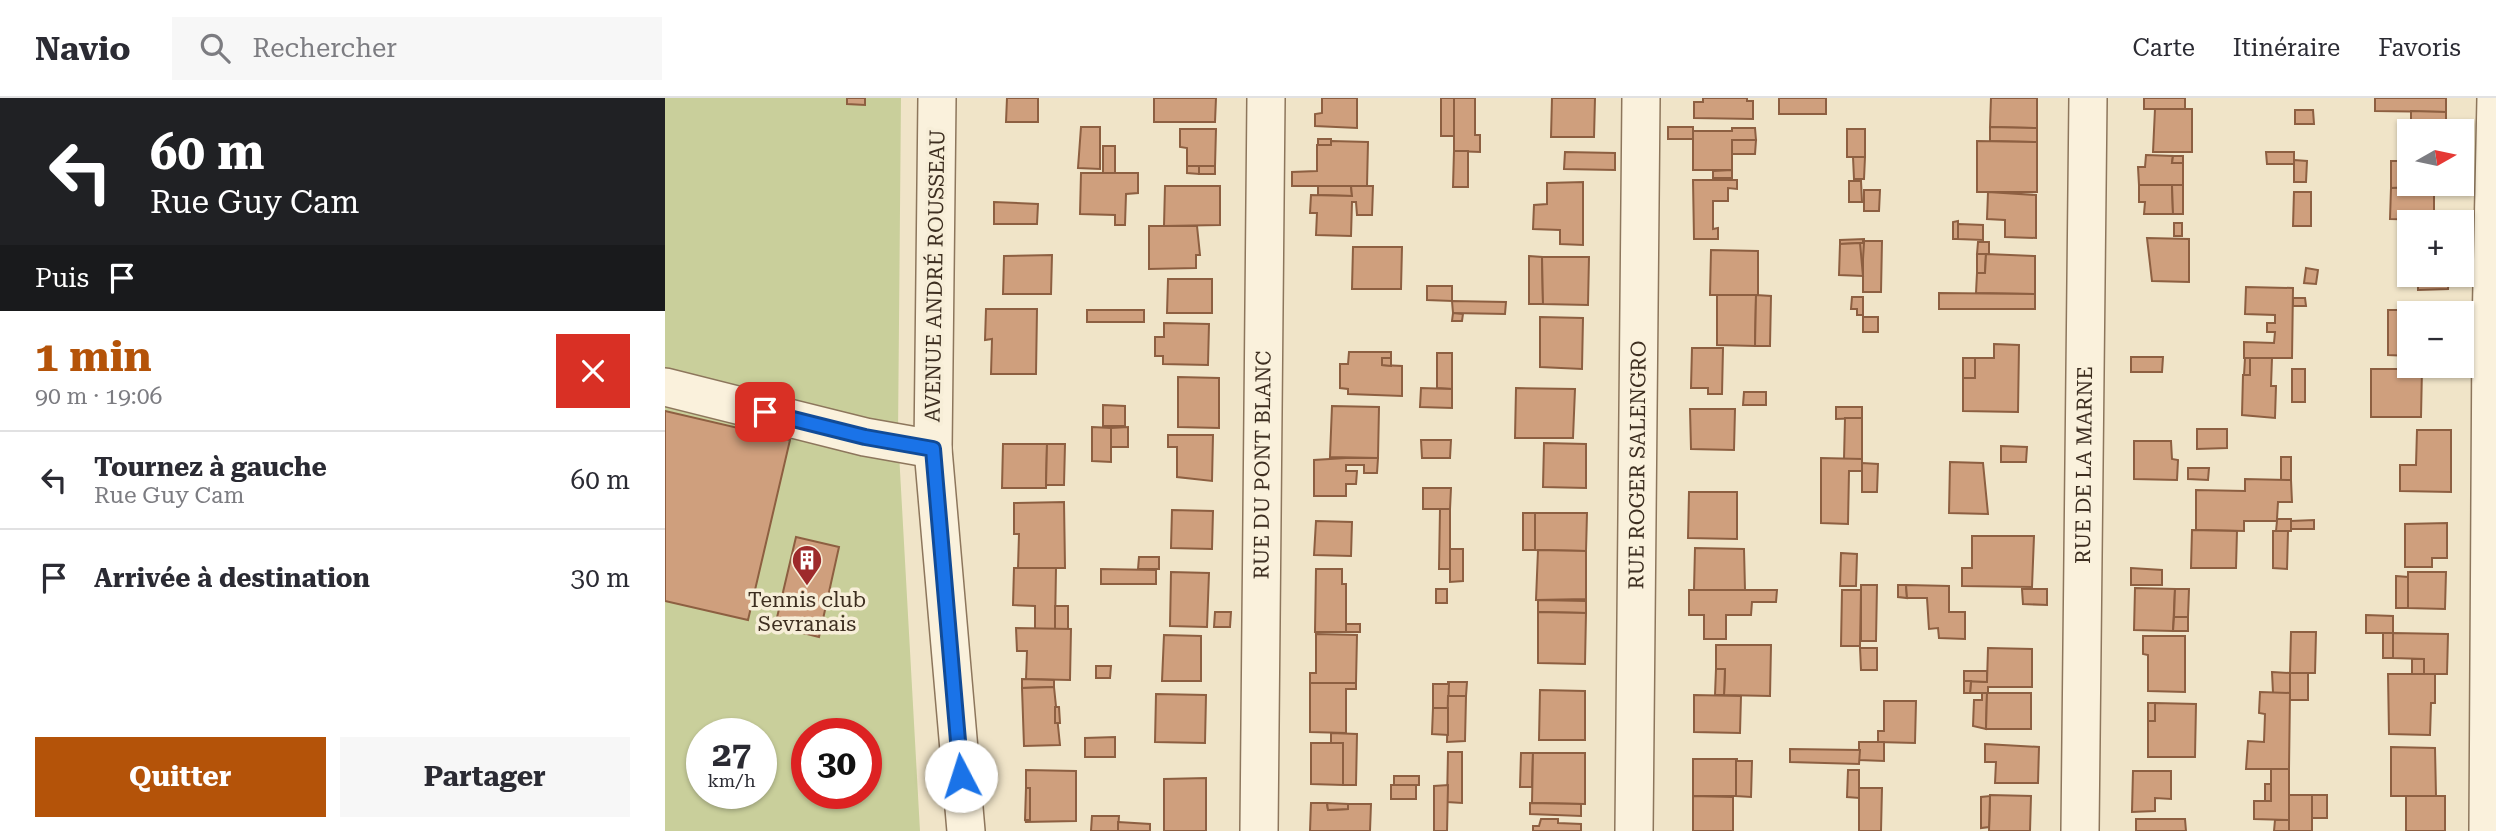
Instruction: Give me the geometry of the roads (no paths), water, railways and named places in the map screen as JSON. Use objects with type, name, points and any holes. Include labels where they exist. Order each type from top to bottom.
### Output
[{"type":"street","name":"AVENUE ANDRÉ ROUSSEAU","points":[[937,98],[933,449],[966,831]]},
{"type":"street","name":"RUE DU PONT BLANC","points":[[1259,831],[1266,98]]},
{"type":"street","name":"RUE ROGER SALENGRO","points":[[1635,831],[1641,98]]},
{"type":"street","name":"RUE DE LA MARNE","points":[[2080,831],[2088,98]]},
{"type":"street","points":[[2488,831],[2496,98]]},
{"type":"street","points":[[665,387],[865,437],[933,449]]},
{"type":"place","name":"Tennis club Sevranais","points":[[807,587]]}]
